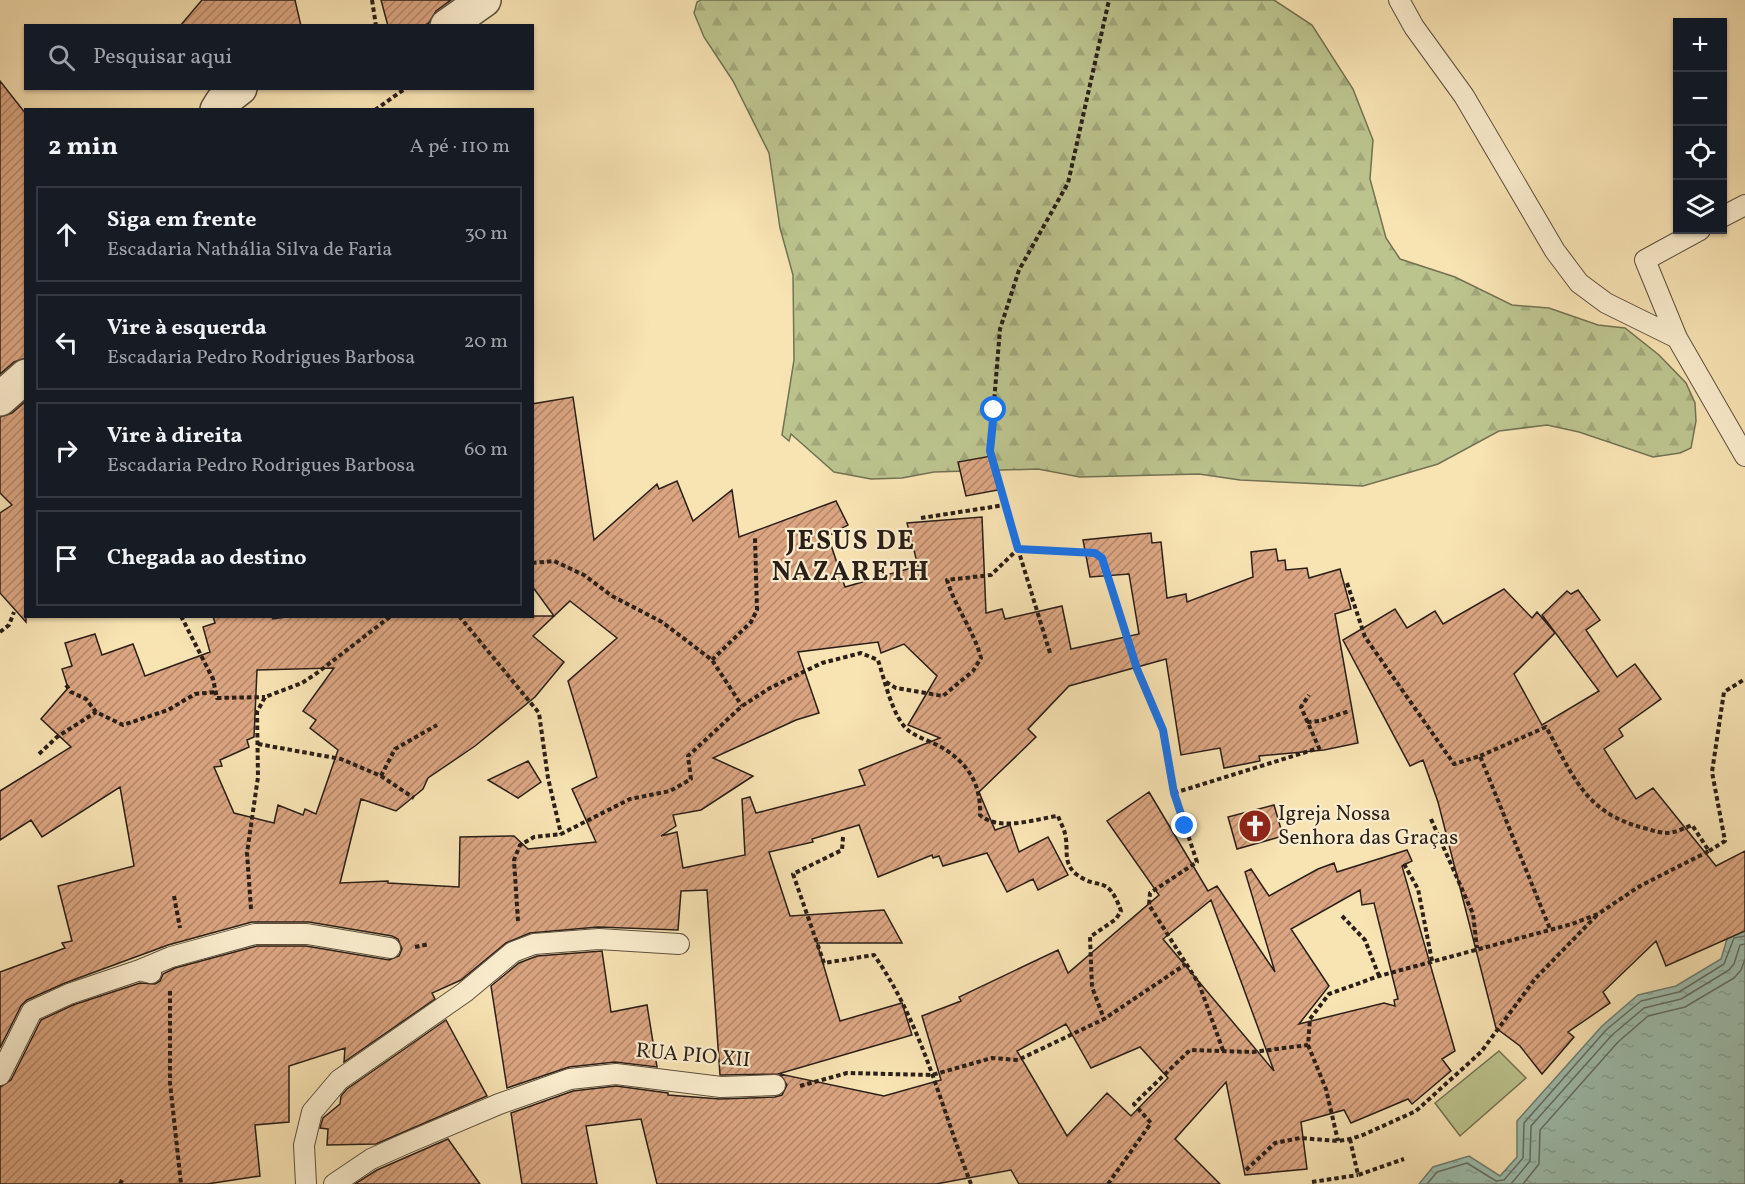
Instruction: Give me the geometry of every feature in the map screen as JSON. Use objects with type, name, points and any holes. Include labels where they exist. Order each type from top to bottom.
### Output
[{"type":"street","points":[[450,24],[484,0]]},
{"type":"street","points":[[219,108],[222,102],[237,90]]},
{"type":"street","points":[[0,399],[24,378]]},
{"type":"lane","points":[[1399,0],[1414,27],[1464,96],[1555,251],[1579,283],[1606,303],[1677,338]]},
{"type":"lane","points":[[1727,214],[1745,204]]},
{"type":"lane","points":[[1693,234],[1645,260],[1677,338],[1745,456]]},
{"type":"lane","points":[[0,1075],[32,1011],[69,994],[149,972],[171,957],[255,934],[307,934],[390,948]]},
{"type":"lane","points":[[306,1184],[304,1144],[312,1112],[339,1080],[465,992],[521,947],[599,939],[679,944]]},
{"type":"lane","name":"RUA PIO XII","points":[[334,1184],[371,1159],[499,1104],[570,1079],[616,1074],[721,1087],[775,1085]]},
{"type":"path","points":[[372,0],[376,24]]},
{"type":"path","points":[[1050,653],[990,451],[1000,329],[1019,270],[1068,183],[1109,0]]},
{"type":"path","points":[[378,108],[403,90]]},
{"type":"path","points":[[921,518],[1005,505]]},
{"type":"path","points":[[712,660],[751,622],[757,610],[754,538]]},
{"type":"path","points":[[885,682],[896,688],[943,696],[979,666],[981,658],[979,649],[965,624],[947,580],[991,575],[1018,549],[1095,553],[1102,558],[1137,669],[1163,730],[1174,793],[1197,862],[1150,893],[1149,905],[1198,984],[1224,1053]]},
{"type":"path","points":[[534,563],[554,561],[584,575],[612,596],[662,622],[712,660],[742,706]]},
{"type":"path","points":[[1347,582],[1365,637],[1454,764],[1480,756],[1546,727],[1581,788],[1596,806],[1628,825],[1664,835],[1692,825],[1709,851]]},
{"type":"path","points":[[0,632],[9,625],[14,612]]},
{"type":"path","points":[[182,618],[205,662],[218,698],[266,697],[302,683],[388,618]]},
{"type":"path","points":[[461,618],[538,713],[548,778],[561,834]]},
{"type":"path","points":[[521,947],[514,860],[520,844],[534,837],[561,834],[630,799],[670,792],[691,779],[688,756],[742,706],[770,688],[822,663],[861,653],[878,660],[899,717],[908,730],[946,750],[972,774],[981,795],[980,815],[987,821],[998,824],[1058,816],[1066,835],[1066,860],[1076,874],[1103,884],[1114,892],[1120,911],[1116,919],[1090,937],[1092,987],[1104,1019]]},
{"type":"path","points":[[1246,1170],[1275,1143],[1300,1138],[1338,1141],[1363,1135],[1416,1111],[1481,1052],[1535,980],[1598,914],[1640,886],[1725,841],[1712,772],[1724,692],[1745,679]]},
{"type":"path","points":[[66,685],[71,692],[86,699],[96,712],[123,725],[168,710],[195,694],[216,692]]},
{"type":"path","points":[[1174,793],[1319,748],[1301,707],[1309,695]]},
{"type":"path","points":[[255,934],[247,853],[258,777],[257,712],[266,697]]},
{"type":"path","points":[[1307,722],[1320,721],[1349,711]]},
{"type":"path","points":[[39,754],[57,738],[96,712]]},
{"type":"path","points":[[381,776],[395,749],[437,725]]},
{"type":"path","points":[[258,744],[340,759],[381,776],[414,798]]},
{"type":"path","points":[[1480,756],[1550,929]]},
{"type":"path","points":[[1431,819],[1473,914],[1477,948]]},
{"type":"path","points":[[1643,834],[1645,828]]},
{"type":"path","points":[[843,837],[842,850],[793,874],[824,963],[874,955],[894,983],[932,1075],[971,1184]]},
{"type":"path","points":[[1404,864],[1418,889],[1432,961]]},
{"type":"path","points":[[1338,1141],[1326,1089],[1308,1045],[1310,1019],[1329,993],[1477,948],[1572,924],[1598,914]]},
{"type":"path","points":[[1342,916],[1365,940],[1379,976]]},
{"type":"path","name":"RUA PIO XII","points":[[775,1085],[807,1086],[847,1073],[932,1075],[992,1058],[1018,1060],[1104,1019],[1186,964]]},
{"type":"path","points":[[149,972],[170,975],[170,1083],[181,1184]]},
{"type":"path","points":[[1108,1184],[1151,1123],[1134,1104],[1190,1050],[1224,1053],[1308,1045]]},
{"type":"path","points":[[1350,1138],[1358,1175]]},
{"type":"path","points":[[1312,1182],[1358,1175],[1404,1159]]},
{"type":"green space","points":[[701,0],[1274,0],[1312,25],[1353,89],[1373,140],[1370,179],[1386,238],[1400,259],[1455,277],[1512,305],[1549,308],[1598,325],[1625,328],[1659,355],[1686,383],[1695,403],[1696,421],[1691,448],[1680,453],[1653,457],[1579,432],[1547,425],[1499,431],[1438,464],[1363,486],[1240,480],[1199,474],[1080,477],[1038,469],[934,472],[902,478],[871,479],[834,472],[791,434],[789,441],[782,435],[794,360],[793,275],[780,228],[769,153],[733,81],[704,37],[694,13],[697,2]]},
{"type":"green space","points":[[1499,1051],[1526,1078],[1460,1136],[1435,1103]]},
{"type":"water","points":[[1745,930],[1745,1184],[1419,1184],[1433,1167],[1469,1156],[1500,1176],[1517,1157],[1517,1121],[1602,1026],[1638,995],[1676,986],[1721,959],[1729,932]]},
{"type":"building","points":[[202,0],[295,0],[301,24],[182,24]]},
{"type":"building","points":[[381,0],[451,0],[436,11],[427,24],[387,24]]},
{"type":"building","points":[[0,81],[24,111],[24,359],[14,362],[0,374]]},
{"type":"building","points":[[573,397],[594,540],[657,484],[659,489],[677,481],[693,521],[732,490],[739,537],[836,501],[848,525],[828,536],[845,587],[918,566],[907,523],[982,517],[986,613],[1002,609],[1005,619],[1062,606],[1071,649],[1139,634],[1129,574],[1090,577],[1083,540],[1151,533],[1152,543],[1161,542],[1167,598],[1186,594],[1187,602],[1253,577],[1251,552],[1276,549],[1278,561],[1285,560],[1286,570],[1307,568],[1309,578],[1340,569],[1351,609],[1335,614],[1358,743],[1324,750],[1259,756],[1260,761],[1224,768],[1220,748],[1181,755],[1166,659],[1069,686],[1028,729],[1036,737],[979,792],[995,830],[1010,825],[1019,852],[1048,837],[1068,875],[1038,890],[1033,879],[1007,892],[987,853],[943,866],[939,856],[933,858],[932,855],[878,877],[859,825],[812,839],[813,842],[769,852],[790,916],[884,910],[902,943],[817,943],[840,1021],[902,1003],[912,1035],[778,1074],[720,1075],[707,890],[681,891],[678,930],[598,927],[530,933],[506,943],[461,980],[432,993],[435,999],[344,1062],[345,1048],[289,1066],[289,1122],[255,1125],[260,1176],[207,1184],[0,1184],[0,1087],[11,1080],[41,1020],[73,1005],[140,983],[155,984],[160,981],[163,974],[175,968],[257,946],[306,946],[389,960],[399,956],[402,949],[398,939],[392,936],[309,922],[252,922],[168,945],[65,983],[27,1000],[21,1006],[0,1048],[0,972],[65,948],[62,943],[72,941],[58,886],[134,866],[120,787],[42,837],[31,820],[0,840],[0,791],[71,747],[41,719],[68,688],[62,669],[72,666],[65,643],[95,634],[102,655],[133,644],[145,676],[210,652],[203,627],[215,623],[214,618],[534,618],[534,616],[554,616],[534,589],[534,404]],"holes":[[[570,601],[617,638],[568,681],[597,777],[572,789],[596,842],[528,849],[514,836],[460,837],[459,887],[388,883],[388,881],[340,883],[361,799],[396,811],[423,789],[428,778],[475,746],[535,697],[564,662],[533,636]],[[878,642],[881,653],[904,644],[937,676],[908,725],[940,738],[859,770],[865,785],[756,813],[750,797],[742,799],[745,855],[683,868],[677,832],[661,836],[676,826],[673,815],[701,810],[753,776],[713,758],[796,720],[819,713],[798,652]],[[334,668],[303,711],[316,720],[310,728],[338,750],[316,814],[305,809],[303,815],[278,805],[274,823],[234,813],[214,767],[222,766],[220,760],[249,747],[247,740],[254,737],[257,670]]]},
{"type":"building","points":[[24,403],[24,618],[26,622],[0,593],[0,513],[12,505],[0,493],[0,417],[12,413]]},
{"type":"building","points":[[991,456],[998,490],[966,496],[958,462]]},
{"type":"building","points":[[1504,589],[1532,618],[1537,612],[1555,633],[1514,674],[1542,725],[1599,691],[1542,615],[1567,591],[1571,594],[1578,590],[1600,620],[1586,630],[1617,677],[1635,664],[1661,699],[1619,729],[1623,736],[1604,749],[1636,799],[1653,788],[1716,866],[1745,851],[1745,931],[1666,966],[1656,941],[1603,992],[1610,1003],[1568,1032],[1574,1037],[1542,1074],[1520,1046],[1496,1028],[1438,802],[1423,760],[1410,766],[1343,640],[1395,609],[1407,628],[1435,611],[1443,624]]},
{"type":"building","points":[[528,761],[541,782],[518,798],[488,780]]},
{"type":"building","points":[[1149,792],[1208,891],[1217,886],[1275,972],[1245,872],[1251,869],[1269,896],[1318,869],[1334,863],[1337,872],[1407,850],[1412,861],[1402,866],[1455,1051],[1442,1059],[1451,1071],[1412,1104],[1408,1099],[1351,1123],[1344,1110],[1301,1122],[1307,1169],[1245,1175],[1226,1082],[1175,1139],[1220,1184],[1019,1184],[1011,1170],[936,1184],[657,1184],[641,1119],[586,1126],[597,1184],[522,1184],[511,1113],[573,1091],[616,1086],[668,1093],[668,1095],[720,1099],[775,1097],[782,1095],[787,1085],[780,1074],[884,1096],[941,1080],[922,1016],[961,1001],[959,997],[1058,950],[1068,973],[1159,895],[1107,821]],"holes":[[[1360,890],[1362,905],[1374,903],[1398,999],[1394,1000],[1395,1006],[1384,1003],[1299,1024],[1329,986],[1291,929]],[[1211,900],[1274,1071],[1163,939]],[[1066,1024],[1091,1068],[1140,1047],[1168,1078],[1131,1116],[1107,1093],[1067,1136],[1017,1051]]]},
{"type":"building","name":"Igreja Nossa Senhora das Graças","points":[[1274,805],[1283,836],[1237,849],[1228,817]]},
{"type":"building","points":[[602,951],[611,1012],[647,1005],[657,1067],[615,1062],[569,1067],[507,1088],[491,986],[519,963],[537,956]]},
{"type":"building","points":[[446,1020],[487,1096],[376,1144],[327,1145],[328,1129],[320,1128],[323,1118],[340,1104],[341,1096],[347,1089]]},
{"type":"building","points":[[448,1139],[480,1184],[355,1184],[377,1170]]},
{"type":"place","name":"Igreja Nossa Senhora das Graças","points":[[1255,826]]},
{"type":"district","name":"JESUS DE NAZARETH","points":[[851,558]]},
{"type":"route","points":[[994,410],[990,451],[1018,549],[1095,553],[1102,558],[1121,612],[1137,669],[1163,730],[1174,793],[1185,826]]}]
